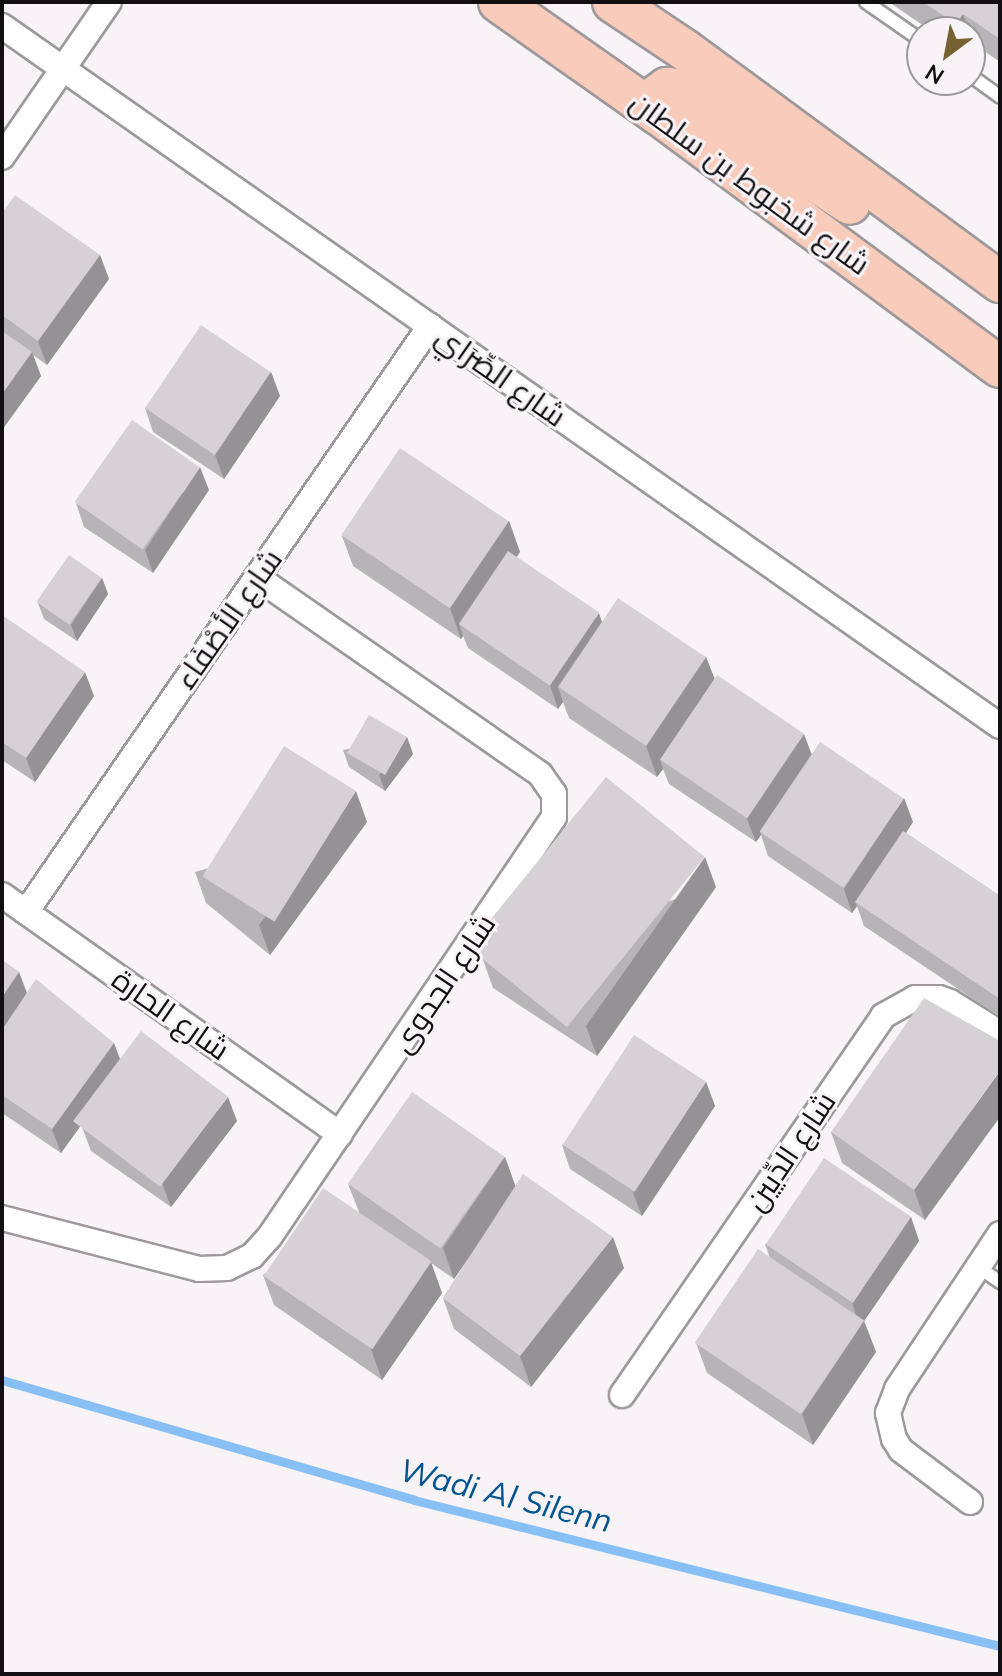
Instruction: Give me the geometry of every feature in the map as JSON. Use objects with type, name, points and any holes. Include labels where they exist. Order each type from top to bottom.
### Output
[{"type":"main road","name":"شارع شخبوط بن سلطان","points":[[499,2],[658,114],[1000,367]]},
{"type":"main road","points":[[613,2],[685,50],[993,277]]},
{"type":"main road","points":[[658,114],[656,96],[667,88],[675,89],[899,236],[993,277]]},
{"type":"street","points":[[2,157],[109,2]]},
{"type":"street","name":"شارع الصِّرَاي","points":[[2,26],[1000,726]]},
{"type":"street","name":"شارع الأَصْفَاء","points":[[26,912],[430,326]]},
{"type":"street","name":"شارع الجدوى","points":[[2,1218],[186,1267],[227,1268],[240,1263],[262,1247],[549,828],[556,805],[548,783],[540,774],[257,577]]},
{"type":"street","name":"شارع الحارة","points":[[2,895],[340,1134]]},
{"type":"street","name":"شارع الدِّيين","points":[[622,1395],[883,1016],[915,998],[939,998],[1000,1033]]},
{"type":"street","points":[[970,1502],[901,1450],[889,1427],[888,1413],[897,1389],[1000,1234]]},
{"type":"lane","points":[[866,2],[906,30]]},
{"type":"lane","points":[[978,1267],[1000,1282]]},
{"type":"building","points":[[923,2],[1000,2],[1000,39],[986,30],[986,16],[944,16]]},
{"type":"building","points":[[15,195],[100,255],[38,341],[2,315],[2,213]]},
{"type":"building","points":[[201,325],[271,372],[215,455],[145,408]]},
{"type":"building","points":[[2,331],[32,352],[2,394]]},
{"type":"building","points":[[132,420],[200,468],[143,550],[75,502]]},
{"type":"building","points":[[400,448],[509,521],[450,608],[341,535]]},
{"type":"building","points":[[508,551],[599,613],[550,685],[459,624]]},
{"type":"building","points":[[69,555],[102,578],[69,625],[36,602]]},
{"type":"building","points":[[618,598],[706,657],[646,746],[558,687]]},
{"type":"building","points":[[2,615],[85,672],[26,758],[2,742]]},
{"type":"building","points":[[717,675],[804,734],[747,818],[660,760]]},
{"type":"building","points":[[369,715],[407,737],[385,775],[347,753]]},
{"type":"building","points":[[820,742],[904,798],[843,888],[760,832]]},
{"type":"building","points":[[284,746],[356,791],[274,922],[202,877]]},
{"type":"building","points":[[606,777],[705,857],[567,1027],[468,947]]},
{"type":"building","points":[[903,831],[1000,896],[1000,999],[855,902]]},
{"type":"building","points":[[2,960],[19,972],[2,997]]},
{"type":"building","points":[[36,979],[114,1043],[52,1129],[2,1095],[2,1030]]},
{"type":"building","points":[[924,998],[1000,1041],[1000,1071],[914,1190],[831,1132]]},
{"type":"building","points":[[141,1031],[228,1097],[160,1187],[73,1121]]},
{"type":"building","points":[[634,1035],[706,1082],[635,1192],[563,1145]]},
{"type":"building","points":[[412,1092],[505,1157],[440,1249],[348,1184]]},
{"type":"building","points":[[824,1158],[911,1217],[853,1303],[766,1244]]},
{"type":"building","points":[[523,1174],[613,1237],[520,1356],[443,1298]]},
{"type":"building","points":[[323,1188],[432,1261],[372,1349],[264,1276]]},
{"type":"building","points":[[758,1249],[864,1321],[801,1414],[695,1343]]},
{"type":"waterway","name":"Wadi Al Silenn","points":[[2,1380],[414,1500],[1000,1646]]}]
